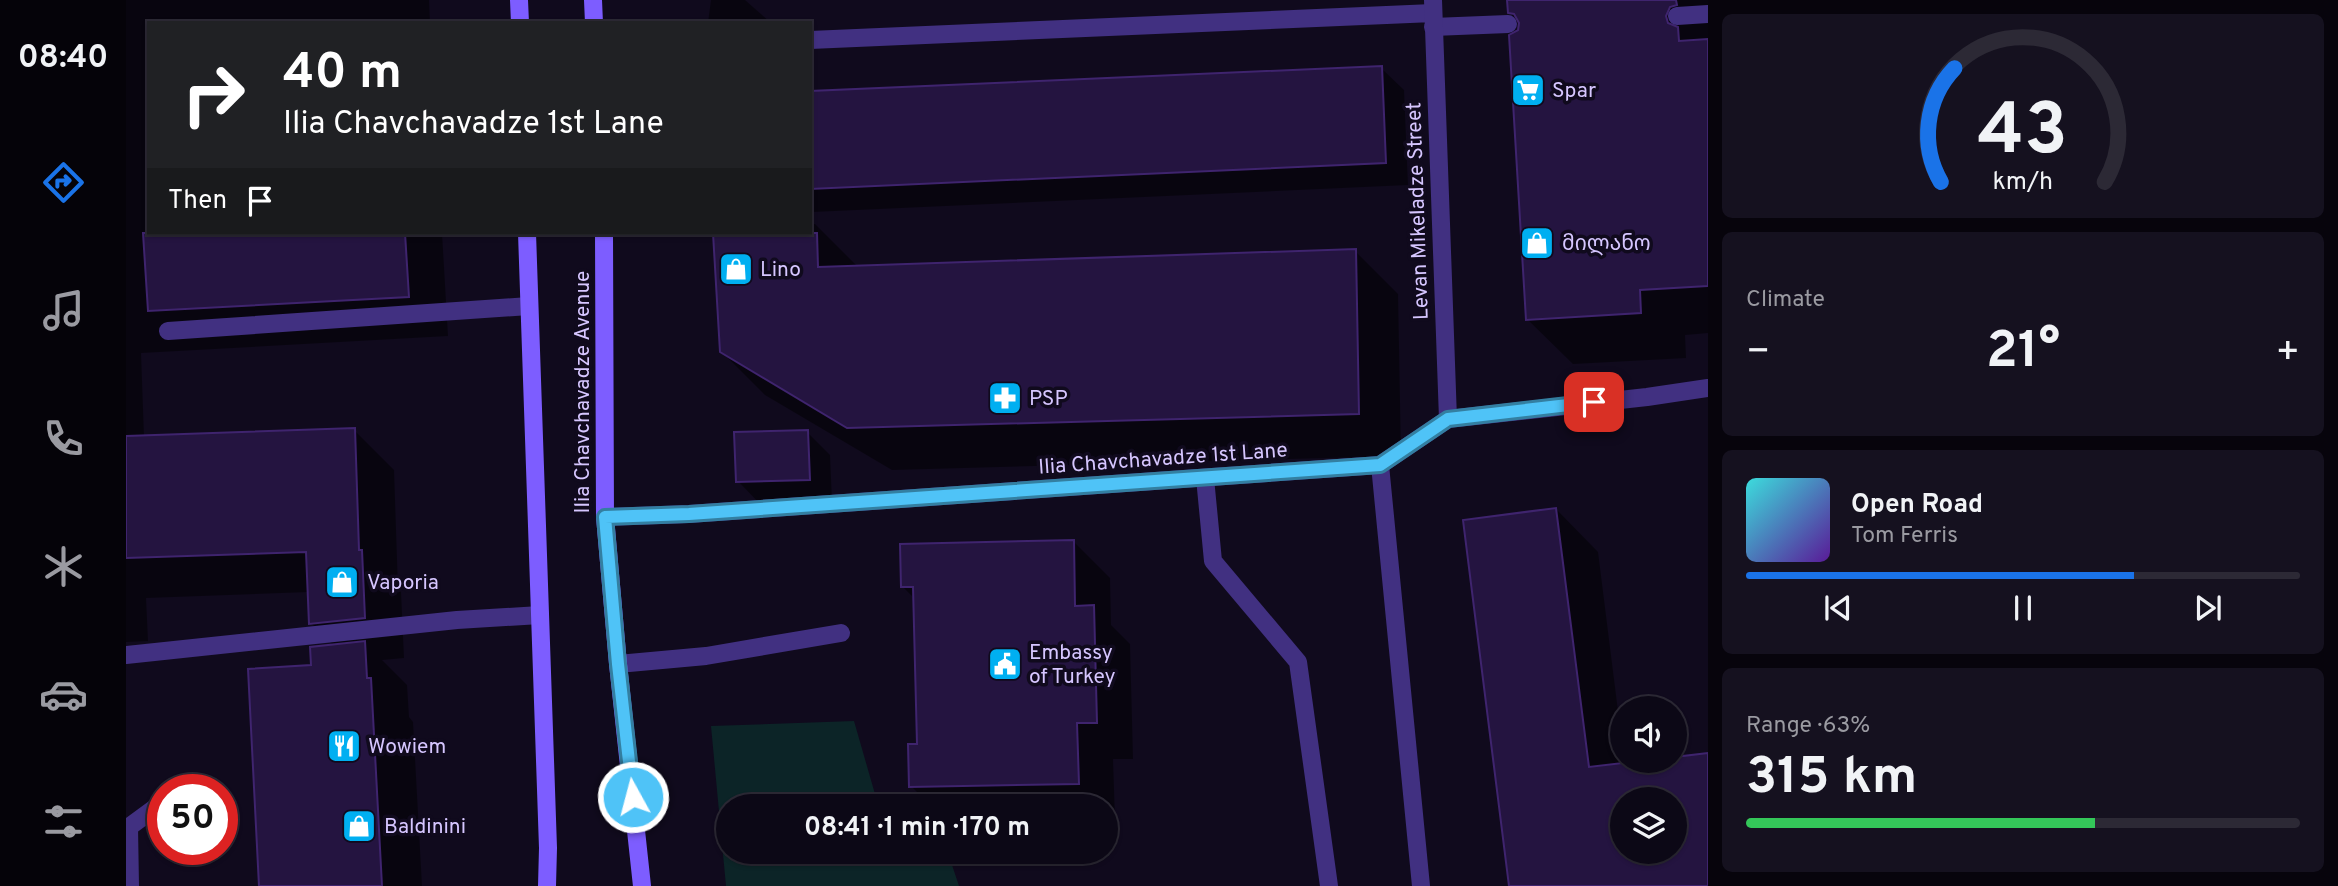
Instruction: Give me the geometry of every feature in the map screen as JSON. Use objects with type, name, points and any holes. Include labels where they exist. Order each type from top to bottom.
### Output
[{"type":"main road","points":[[519,0],[520,21]]},
{"type":"main road","points":[[593,0],[594,21]]},
{"type":"main road","points":[[527,235],[548,848],[547,886]]},
{"type":"main road","name":"Ilia Chavchavadze Avenue","points":[[604,235],[605,517],[642,886]]},
{"type":"street","points":[[812,40],[1433,13],[1508,24]]},
{"type":"street","name":"Levan Mikeladze Street","points":[[1433,13],[1448,419]]},
{"type":"street","points":[[1677,16],[1708,14]]},
{"type":"street","points":[[168,331],[529,306]]},
{"type":"street","name":"Ilia Chavchavadze 1st Lane","points":[[605,517],[689,514],[1380,465],[1448,419],[1708,388]]},
{"type":"street","points":[[1380,465],[1421,886]]},
{"type":"street","points":[[1205,478],[1213,561],[1298,662],[1329,886]]},
{"type":"street","points":[[126,655],[457,620],[540,615]]},
{"type":"street","points":[[618,664],[706,656],[841,633]]},
{"type":"street","points":[[130,886],[130,827],[147,814]]},
{"type":"green space","points":[[854,721],[875,794],[717,794],[711,726]]},
{"type":"green space","points":[[724,864],[952,864],[959,886],[726,886]]},
{"type":"building","points":[[1507,0],[1676,0],[1677,5],[1670,7],[1666,16],[1668,23],[1678,27],[1679,41],[1708,39],[1708,286],[1640,290],[1641,313],[1526,320],[1509,35],[1518,30],[1519,23],[1514,14],[1508,13]]},
{"type":"building","points":[[1382,66],[1386,163],[812,189],[812,91]]},
{"type":"building","points":[[143,233],[405,235],[409,297],[148,311]]},
{"type":"building","points":[[817,233],[818,267],[1356,249],[1359,414],[847,428],[720,352],[713,235]]},
{"type":"building","points":[[355,428],[359,550],[362,550],[365,618],[309,624],[306,552],[126,558],[126,436]]},
{"type":"building","points":[[808,430],[810,480],[736,482],[734,432]]},
{"type":"building","points":[[1556,508],[1589,767],[1610,765],[1610,773],[1687,773],[1687,756],[1708,753],[1708,886],[1509,886],[1463,520]]},
{"type":"building","name":"Embassy of Turkey","points":[[1074,540],[1075,606],[1094,605],[1097,723],[1077,723],[1079,784],[909,787],[908,744],[917,744],[913,587],[901,587],[900,544]]},
{"type":"building","points":[[365,641],[367,678],[371,678],[382,886],[259,886],[248,669],[311,665],[310,647]]},
{"type":"place","name":"Spar","points":[[1528,90]]},
{"type":"place","name":"მილანო","points":[[1537,243]]},
{"type":"place","name":"Lino","points":[[736,269]]},
{"type":"place","name":"PSP","points":[[1005,398]]},
{"type":"place","name":"Vaporia","points":[[342,582]]},
{"type":"place","name":"Embassy of Turkey","points":[[1005,664]]},
{"type":"place","name":"Wowiem","points":[[344,746]]},
{"type":"place","name":"Baldinini","points":[[359,826]]},
{"type":"route","points":[[633,797],[605,517],[689,514],[1380,465],[1448,419],[1594,402]]}]
